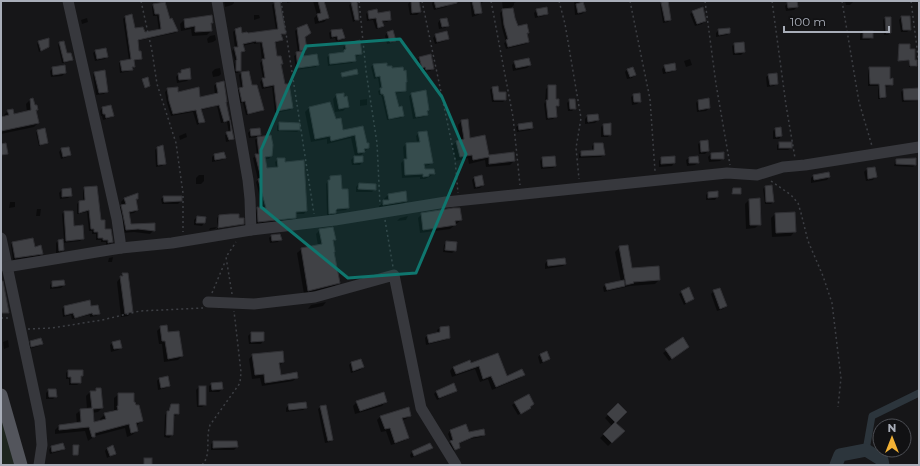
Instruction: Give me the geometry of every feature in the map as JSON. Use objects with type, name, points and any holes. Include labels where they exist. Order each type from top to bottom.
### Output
[{"type":"main road","points":[[1,395],[21,465]]},
{"type":"street","points":[[68,1],[112,196],[121,248]]},
{"type":"street","points":[[217,1],[248,180],[250,199],[249,230]]},
{"type":"street","points":[[6,267],[121,248],[183,242],[249,230],[459,201],[731,173],[761,174],[783,167],[919,147]]},
{"type":"street","points":[[1,238],[40,420],[42,445],[39,465]]},
{"type":"street","points":[[208,302],[254,304],[315,297],[394,275],[421,408],[456,465]]},
{"type":"path","points":[[141,1],[160,96],[176,143],[183,193],[183,242]]},
{"type":"path","points":[[281,1],[315,222]]},
{"type":"path","points":[[359,1],[366,71],[377,143],[382,212],[393,261],[394,275]]},
{"type":"path","points":[[422,1],[455,159],[459,201]]},
{"type":"path","points":[[491,1],[513,117],[521,195]]},
{"type":"path","points":[[559,1],[565,24],[581,118],[576,148],[580,189]]},
{"type":"path","points":[[630,1],[650,99],[656,181]]},
{"type":"path","points":[[705,1],[715,77],[731,173]]},
{"type":"path","points":[[772,1],[796,166]]},
{"type":"path","points":[[842,1],[860,102],[875,154]]},
{"type":"path","points":[[911,1],[919,64]]},
{"type":"path","points":[[761,174],[791,195],[798,203],[802,213],[808,241],[832,303],[840,378],[838,407]]},
{"type":"path","points":[[20,329],[52,328],[102,320],[140,311],[202,308],[208,302],[226,261],[228,252],[249,230]]},
{"type":"path","points":[[202,465],[206,460],[208,431],[210,425],[223,409],[240,383],[241,372],[233,303],[226,261]]},
{"type":"highlighted area","points":[[400,39],[442,97],[466,154],[416,273],[348,278],[261,207],[261,150],[306,46]]},
{"type":"shaded area","points":[[1,405],[18,465],[1,465]]},
{"type":"building","points":[[280,1],[286,34],[281,34],[283,40],[275,42],[277,56],[281,56],[283,64],[281,64],[285,84],[289,84],[293,108],[277,111],[274,85],[264,87],[262,78],[265,78],[262,59],[265,59],[262,42],[256,41],[243,44],[245,51],[241,52],[241,71],[236,71],[237,60],[234,47],[238,47],[235,29],[241,27],[242,33],[248,33],[278,29],[274,2]]},
{"type":"building","points":[[318,1],[324,1],[329,18],[319,21],[317,14],[321,13]]},
{"type":"building","points":[[357,1],[359,20],[355,20],[351,2]]},
{"type":"building","points":[[411,1],[419,1],[421,12],[412,13]]},
{"type":"building","points":[[434,1],[457,1],[457,3],[436,8]]},
{"type":"building","points":[[472,1],[480,1],[482,13],[475,14]]},
{"type":"building","points":[[668,1],[671,20],[665,21],[661,2]]},
{"type":"building","points":[[797,1],[798,7],[788,8],[787,2]]},
{"type":"building","points":[[165,2],[170,19],[172,18],[178,31],[138,40],[139,51],[141,51],[142,59],[134,60],[135,67],[132,67],[133,70],[122,71],[120,61],[131,59],[125,16],[132,14],[135,28],[143,27],[145,32],[161,29],[159,14],[155,14],[153,4]]},
{"type":"building","points":[[583,2],[586,11],[578,13],[576,4]]},
{"type":"building","points":[[547,7],[548,14],[538,16],[536,9]]},
{"type":"building","points":[[703,7],[706,21],[697,24],[692,11]]},
{"type":"building","points":[[513,8],[518,26],[527,24],[529,42],[508,47],[506,40],[508,39],[502,9]]},
{"type":"building","points":[[377,9],[378,13],[390,11],[391,20],[382,21],[384,26],[378,28],[376,18],[369,19],[368,13],[368,11]]},
{"type":"building","points":[[212,15],[212,31],[195,32],[195,26],[185,28],[184,19]]},
{"type":"building","points":[[901,16],[910,16],[911,30],[903,30]]},
{"type":"building","points":[[885,17],[891,17],[891,33],[886,33]]},
{"type":"building","points":[[447,18],[449,26],[442,27],[440,19]]},
{"type":"building","points":[[307,24],[311,33],[305,37],[307,49],[300,51],[297,28]]},
{"type":"building","points":[[730,28],[730,33],[719,35],[718,29]]},
{"type":"building","points":[[342,29],[345,38],[338,40],[337,36],[332,37],[331,30]]},
{"type":"building","points":[[393,30],[396,41],[390,42],[387,32]]},
{"type":"building","points":[[447,31],[449,39],[437,42],[435,34]]},
{"type":"building","points":[[863,31],[873,31],[873,38],[863,38]]},
{"type":"building","points":[[49,38],[49,47],[41,51],[38,41]]},
{"type":"building","points":[[360,40],[362,54],[355,55],[356,61],[330,64],[329,54],[344,52],[346,49],[345,44]]},
{"type":"building","points":[[64,41],[67,53],[71,53],[73,60],[64,62],[59,42]]},
{"type":"building","points":[[744,42],[745,52],[735,53],[734,43]]},
{"type":"building","points":[[899,44],[910,44],[910,49],[915,49],[915,60],[917,60],[917,66],[910,66],[909,60],[898,61]]},
{"type":"building","points":[[106,48],[108,57],[97,59],[95,50]]},
{"type":"building","points":[[302,51],[304,56],[317,54],[319,65],[298,68],[296,52]]},
{"type":"building","points":[[431,54],[434,69],[426,70],[425,67],[422,68],[419,57]]},
{"type":"building","points":[[529,58],[531,65],[516,68],[514,61]]},
{"type":"building","points":[[387,63],[387,66],[392,66],[392,68],[403,67],[404,71],[406,70],[407,82],[406,91],[395,92],[399,107],[402,106],[404,116],[389,119],[384,96],[381,94],[380,88],[382,88],[380,76],[376,77],[373,64]]},
{"type":"building","points":[[675,63],[676,70],[666,72],[664,65]]},
{"type":"building","points":[[65,65],[66,73],[53,75],[52,67]]},
{"type":"building","points":[[633,67],[636,75],[630,77],[627,69]]},
{"type":"building","points":[[869,67],[890,67],[890,79],[893,78],[893,85],[885,85],[886,97],[880,98],[879,84],[870,84]]},
{"type":"building","points":[[190,68],[191,79],[179,80],[178,73],[181,73],[181,70]]},
{"type":"building","points":[[357,69],[358,74],[342,77],[341,73]]},
{"type":"building","points":[[105,70],[108,92],[99,93],[94,72]]},
{"type":"building","points":[[249,71],[252,85],[257,85],[264,110],[248,114],[245,101],[242,102],[239,88],[243,87],[241,72]]},
{"type":"building","points":[[777,73],[778,84],[770,85],[768,74]]},
{"type":"building","points":[[148,77],[150,86],[145,88],[142,79]]},
{"type":"building","points":[[224,81],[226,102],[230,120],[224,122],[219,105],[201,109],[205,122],[199,123],[196,110],[173,114],[167,88],[178,87],[178,92],[199,87],[200,97],[218,93],[216,83]]},
{"type":"building","points":[[548,85],[556,85],[556,99],[559,99],[559,106],[556,106],[557,117],[548,118],[546,100],[548,100]]},
{"type":"building","points":[[498,86],[499,92],[506,92],[506,100],[494,100],[492,87]]},
{"type":"building","points":[[919,88],[919,100],[904,100],[903,89]]},
{"type":"building","points":[[426,90],[429,110],[427,111],[428,115],[416,117],[411,93]]},
{"type":"building","points":[[344,93],[344,97],[347,96],[349,107],[339,109],[336,94]]},
{"type":"building","points":[[640,93],[641,102],[634,102],[633,94]]},
{"type":"building","points":[[33,98],[35,105],[37,105],[38,110],[36,110],[39,123],[1,131],[1,117],[9,115],[7,110],[13,109],[14,114],[31,110],[30,99]]},
{"type":"building","points":[[709,98],[710,108],[699,110],[698,100]]},
{"type":"building","points":[[569,99],[575,99],[576,109],[570,109]]},
{"type":"building","points":[[330,102],[336,119],[341,118],[343,130],[363,126],[367,143],[369,143],[369,148],[364,149],[365,152],[358,153],[355,135],[331,141],[330,136],[315,139],[309,107]]},
{"type":"building","points":[[111,105],[114,116],[106,118],[105,114],[103,114],[102,107]]},
{"type":"building","points":[[598,114],[599,120],[588,122],[587,115]]},
{"type":"building","points":[[468,119],[470,138],[485,135],[489,155],[514,152],[515,161],[489,164],[489,157],[473,160],[472,155],[460,157],[456,141],[464,139],[461,120]]},
{"type":"building","points":[[230,121],[234,139],[229,140],[226,132],[231,131]]},
{"type":"building","points":[[279,122],[300,123],[300,130],[279,130]]},
{"type":"building","points":[[532,122],[533,128],[519,130],[518,124]]},
{"type":"building","points":[[611,123],[611,135],[604,135],[603,124]]},
{"type":"building","points":[[781,127],[782,136],[776,137],[775,128]]},
{"type":"building","points":[[45,128],[48,143],[40,145],[37,130]]},
{"type":"building","points":[[260,128],[261,135],[251,136],[250,129]]},
{"type":"building","points":[[427,131],[433,163],[424,164],[425,169],[434,169],[435,174],[429,174],[429,176],[423,177],[423,174],[405,175],[404,159],[407,159],[406,143],[420,142],[418,132]]},
{"type":"building","points":[[271,135],[273,145],[272,156],[265,157],[267,168],[278,167],[277,158],[285,158],[285,162],[304,160],[307,211],[296,212],[296,218],[258,222],[257,207],[266,208],[258,179],[261,178],[255,154],[259,154],[257,137]]},
{"type":"building","points":[[708,140],[709,151],[701,152],[700,141]]},
{"type":"building","points":[[779,142],[792,142],[792,148],[779,148]]},
{"type":"building","points":[[6,143],[8,154],[1,155],[1,144]]},
{"type":"building","points":[[594,143],[603,143],[605,155],[581,156],[581,151],[594,150]]},
{"type":"building","points":[[163,145],[166,164],[158,165],[157,147]]},
{"type":"building","points":[[69,147],[71,155],[63,157],[61,148]]},
{"type":"building","points":[[224,152],[226,158],[215,160],[214,154]]},
{"type":"building","points":[[724,152],[724,159],[711,159],[711,153]]},
{"type":"building","points":[[354,156],[363,156],[363,162],[354,163]]},
{"type":"building","points":[[555,156],[556,166],[543,167],[542,157]]},
{"type":"building","points":[[675,156],[675,163],[661,164],[661,157]]},
{"type":"building","points":[[698,156],[699,163],[689,163],[689,157]]},
{"type":"building","points":[[916,158],[916,165],[896,164],[896,159]]},
{"type":"building","points":[[875,167],[877,177],[868,179],[867,168]]},
{"type":"building","points":[[829,172],[830,177],[814,180],[813,175]]},
{"type":"building","points":[[341,175],[342,189],[348,189],[349,208],[337,209],[336,213],[329,214],[328,180],[330,180],[330,176]]},
{"type":"building","points":[[482,175],[484,185],[476,187],[474,177]]},
{"type":"building","points":[[359,183],[376,184],[376,190],[358,189]]},
{"type":"building","points":[[772,185],[774,202],[766,202],[765,186]]},
{"type":"building","points":[[97,186],[101,220],[105,220],[105,229],[111,229],[113,242],[108,243],[108,240],[98,238],[98,232],[94,232],[94,229],[91,229],[89,210],[79,213],[79,201],[85,200],[84,187]]},
{"type":"building","points":[[71,188],[72,196],[62,197],[62,189]]},
{"type":"building","points":[[733,188],[741,188],[741,194],[732,194]]},
{"type":"building","points":[[406,191],[407,201],[383,205],[383,200],[389,200],[388,194]]},
{"type":"building","points":[[718,191],[718,197],[708,198],[708,192]]},
{"type":"building","points":[[138,193],[138,199],[136,199],[138,210],[129,212],[131,224],[155,223],[155,231],[138,229],[126,230],[121,205],[126,204],[124,198]]},
{"type":"building","points":[[163,196],[182,196],[182,201],[164,202]]},
{"type":"building","points":[[760,198],[761,225],[750,225],[749,199]]},
{"type":"building","points":[[460,208],[462,220],[455,221],[456,225],[423,230],[421,213]]},
{"type":"building","points":[[64,211],[73,211],[74,226],[83,225],[84,239],[66,241]]},
{"type":"building","points":[[795,212],[796,232],[776,233],[775,213]]},
{"type":"building","points":[[239,214],[239,218],[244,218],[244,224],[218,228],[219,215]]},
{"type":"building","points":[[197,216],[206,217],[205,223],[196,223]]},
{"type":"building","points":[[333,227],[336,240],[333,240],[334,252],[340,283],[308,291],[301,248],[322,244],[319,229]]},
{"type":"building","points":[[280,234],[282,240],[272,241],[271,235]]},
{"type":"building","points":[[33,238],[35,247],[41,245],[43,254],[15,258],[12,242]]},
{"type":"building","points":[[63,239],[64,250],[59,251],[58,240]]},
{"type":"building","points":[[446,241],[457,242],[456,251],[445,250]]},
{"type":"building","points":[[628,245],[632,268],[659,266],[660,280],[633,282],[634,283],[626,285],[619,246]]},
{"type":"building","points":[[565,258],[566,264],[548,266],[547,260]]},
{"type":"building","points":[[122,273],[128,273],[133,312],[125,314],[120,276],[123,276]]},
{"type":"building","points":[[64,280],[65,285],[52,287],[52,281]]},
{"type":"building","points":[[624,280],[625,286],[607,290],[605,284]]},
{"type":"building","points":[[1,281],[3,281],[9,313],[1,313]]},
{"type":"building","points":[[689,287],[694,299],[686,303],[681,291]]},
{"type":"building","points":[[720,288],[727,306],[720,309],[713,290]]},
{"type":"building","points":[[90,300],[91,306],[98,305],[100,314],[93,315],[92,313],[75,318],[73,313],[65,315],[64,306]]},
{"type":"building","points":[[167,325],[168,332],[179,331],[183,356],[168,359],[165,341],[162,341],[160,326]]},
{"type":"building","points":[[449,326],[450,338],[429,343],[427,335],[440,332],[440,327]]},
{"type":"building","points":[[251,332],[264,332],[264,341],[251,342]]},
{"type":"building","points":[[683,337],[689,347],[672,359],[665,349]]},
{"type":"building","points":[[41,338],[43,344],[31,347],[30,341]]},
{"type":"building","points":[[120,340],[122,348],[114,349],[112,342]]},
{"type":"building","points":[[283,351],[284,362],[279,363],[281,375],[297,372],[298,378],[265,383],[264,374],[255,375],[252,354]]},
{"type":"building","points":[[547,351],[550,359],[543,362],[540,354]]},
{"type":"building","points":[[498,353],[507,376],[522,369],[525,375],[496,387],[491,376],[483,379],[479,366],[456,374],[453,367],[470,360],[471,363]]},
{"type":"building","points":[[361,359],[364,367],[353,371],[351,362]]},
{"type":"building","points":[[68,370],[83,370],[81,383],[71,383],[71,377],[68,377]]},
{"type":"building","points":[[168,376],[170,386],[161,388],[159,378]]},
{"type":"building","points":[[222,382],[223,389],[212,390],[211,383]]},
{"type":"building","points":[[454,383],[457,391],[439,398],[436,391]]},
{"type":"building","points":[[199,386],[206,386],[206,405],[199,405]]},
{"type":"building","points":[[96,388],[101,388],[103,408],[93,409],[94,422],[106,419],[104,413],[118,410],[118,393],[134,393],[134,402],[136,405],[139,405],[143,421],[136,423],[138,431],[131,433],[129,424],[95,433],[95,437],[92,437],[89,427],[59,430],[59,425],[81,422],[80,409],[92,408],[90,391],[96,391]]},
{"type":"building","points":[[48,389],[56,389],[57,397],[49,397]]},
{"type":"building","points":[[384,392],[387,402],[360,411],[356,401]]},
{"type":"building","points":[[529,394],[534,404],[530,407],[531,408],[521,414],[514,402]]},
{"type":"building","points":[[306,402],[307,408],[289,410],[288,404]]},
{"type":"building","points":[[618,403],[627,412],[616,423],[625,431],[612,443],[603,434],[615,422],[607,414]]},
{"type":"building","points":[[171,404],[179,404],[179,414],[174,414],[173,435],[166,435],[167,411],[169,411]]},
{"type":"building","points":[[326,405],[333,440],[328,441],[320,406]]},
{"type":"building","points":[[409,407],[411,416],[402,418],[409,438],[395,443],[390,428],[385,429],[380,416]]},
{"type":"building","points":[[466,424],[469,432],[484,429],[485,435],[473,437],[459,443],[460,448],[455,450],[450,441],[453,440],[450,430]]},
{"type":"building","points":[[213,441],[237,441],[238,447],[213,448]]},
{"type":"building","points":[[63,443],[65,449],[52,452],[51,446]]},
{"type":"building","points":[[430,443],[433,448],[414,456],[412,451]]},
{"type":"building","points":[[73,445],[79,445],[78,455],[73,455]]},
{"type":"building","points":[[113,445],[116,454],[110,456],[107,448]]},
{"type":"building","points":[[144,458],[152,458],[152,465],[144,465]]},
{"type":"waterway","points":[[866,450],[872,416],[919,393]]},
{"type":"waterway","points":[[836,465],[840,455],[866,450],[882,460],[883,465]]}]
